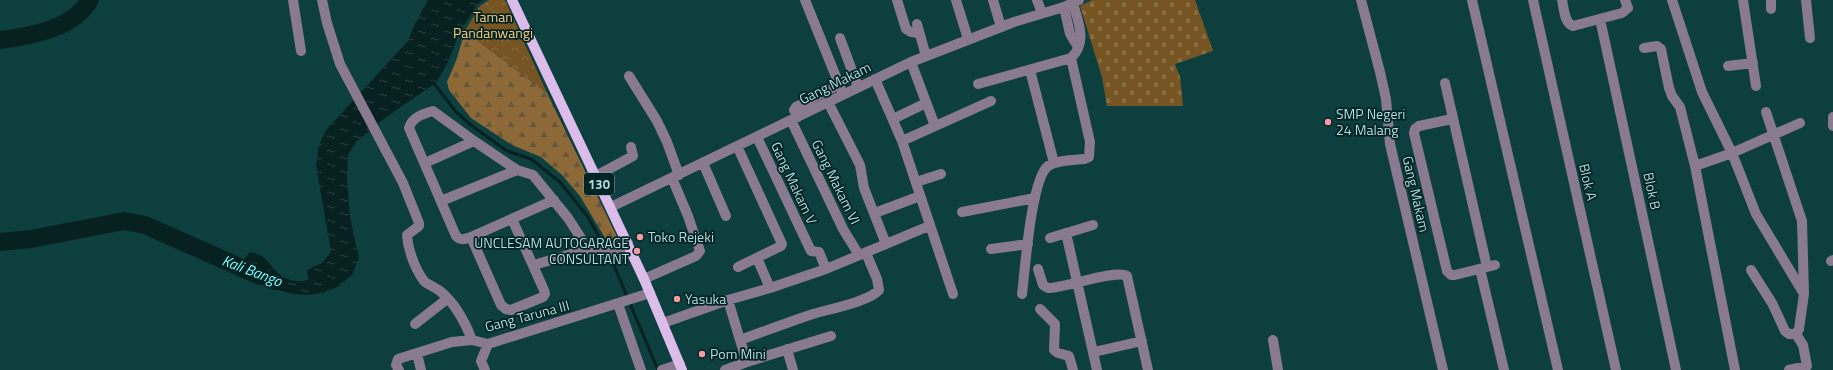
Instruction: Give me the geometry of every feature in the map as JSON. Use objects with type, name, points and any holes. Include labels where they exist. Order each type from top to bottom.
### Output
[{"type":"main road","name":"130","points":[[512,0],[630,248],[681,367]]},
{"type":"street","points":[[293,0],[301,51]]},
{"type":"street","points":[[322,0],[332,43],[340,64],[403,183],[419,223],[419,226],[407,235],[407,243],[416,268],[425,282],[440,290],[464,320],[472,340]]},
{"type":"street","points":[[794,118],[795,108],[841,90],[805,0]]},
{"type":"street","points":[[897,0],[906,29],[911,32],[918,28],[926,56]]},
{"type":"street","points":[[956,0],[968,39]]},
{"type":"street","points":[[993,0],[1001,27]]},
{"type":"street","points":[[1037,0],[1042,13]]},
{"type":"street","name":"Gang Makam","points":[[1360,0],[1380,72],[1386,99],[1390,144],[1443,370]]},
{"type":"street","points":[[1472,0],[1558,370]]},
{"type":"street","name":"Blok A","points":[[1533,0],[1616,370]]},
{"type":"street","points":[[1562,0],[1566,20],[1570,26],[1625,11],[1628,8],[1625,0]]},
{"type":"street","points":[[1672,0],[1702,92],[1732,153],[1756,214],[1804,294]]},
{"type":"street","points":[[1743,0],[1756,86]]},
{"type":"street","points":[[1806,0],[1810,38]]},
{"type":"street","points":[[978,84],[1071,58],[1076,53],[1082,39],[1072,3]]},
{"type":"street","name":"Gang Makam","points":[[611,207],[828,102],[841,90],[858,87],[911,62],[968,39],[1072,3]]},
{"type":"street","name":"Blok B","points":[[1600,19],[1676,370]]},
{"type":"street","points":[[840,38],[858,87]]},
{"type":"street","points":[[1644,48],[1657,46],[1660,49],[1669,88],[1672,96],[1680,107],[1695,166],[1735,370]]},
{"type":"street","points":[[1022,294],[1035,198],[1042,174],[1054,163],[1084,159],[1089,156],[1090,152],[1090,142],[1071,58]]},
{"type":"street","points":[[911,62],[935,126]]},
{"type":"street","points":[[1728,66],[1753,63]]},
{"type":"street","points":[[1030,70],[1054,163]]},
{"type":"street","points":[[629,76],[657,121],[667,142],[675,176],[700,249],[699,254],[696,256],[644,279]]},
{"type":"street","points":[[875,79],[902,141],[952,294]]},
{"type":"street","points":[[1445,83],[1488,267],[1504,370]]},
{"type":"street","points":[[902,141],[990,101]]},
{"type":"street","points":[[828,102],[860,165],[864,188],[886,244]]},
{"type":"street","points":[[893,119],[926,103]]},
{"type":"street","points":[[554,200],[463,240],[456,236],[409,128],[413,119],[428,112],[432,111],[437,113],[516,170],[533,175],[554,200],[568,218],[597,250]]},
{"type":"street","points":[[1766,112],[1802,221],[1804,294],[1799,329],[1796,334]]},
{"type":"street","points":[[1833,117],[1833,126]]},
{"type":"street","name":"Gang Makam VI","points":[[740,340],[813,314],[836,310],[877,293],[879,290],[879,287],[862,254],[845,233],[794,118]]},
{"type":"street","points":[[1452,118],[1418,127],[1415,129],[1414,133],[1447,271],[1453,275],[1488,267]]},
{"type":"street","points":[[1695,166],[1732,153],[1800,123]]},
{"type":"street","name":"Gang Makam V","points":[[757,137],[806,242],[812,252],[819,252],[826,269]]},
{"type":"street","points":[[425,163],[474,141]]},
{"type":"street","points":[[737,146],[782,244],[738,267]]},
{"type":"street","points":[[596,176],[633,156],[631,148]]},
{"type":"street","points":[[703,163],[726,216]]},
{"type":"street","points":[[441,201],[516,170]]},
{"type":"street","points":[[916,182],[941,174]]},
{"type":"street","points":[[875,213],[920,196]]},
{"type":"street","points":[[962,212],[1035,198]]},
{"type":"street","points":[[471,237],[501,305],[506,309],[511,310],[542,297],[545,294],[544,290],[512,219]]},
{"type":"street","points":[[1050,238],[1093,225]]},
{"type":"street","points":[[663,323],[728,300],[770,288],[826,269],[929,226]]},
{"type":"street","points":[[1066,233],[1097,370]]},
{"type":"street","points":[[991,249],[1028,244]]},
{"type":"street","points":[[534,265],[597,250],[618,250],[630,248]]},
{"type":"street","points":[[757,258],[770,288]]},
{"type":"street","points":[[1038,269],[1043,285],[1047,288],[1114,275],[1124,274],[1127,276],[1148,370]]},
{"type":"street","points":[[1751,270],[1772,303],[1785,331],[1789,334],[1796,334]]},
{"type":"street","name":"Gang Taruna III","points":[[399,370],[396,365],[398,359],[452,342],[472,340],[488,344],[650,293]]},
{"type":"street","points":[[415,324],[447,299]]},
{"type":"street","points":[[728,300],[740,340],[752,364]]},
{"type":"street","points":[[626,301],[642,370]]},
{"type":"street","points":[[1040,308],[1055,324],[1054,350],[1058,353],[1069,356],[1073,370]]},
{"type":"street","points":[[1789,370],[1807,368],[1804,345],[1796,334]]},
{"type":"street","points":[[725,370],[752,364],[787,349],[831,336]]},
{"type":"street","points":[[1273,340],[1278,370]]},
{"type":"street","points":[[1094,352],[1142,341]]},
{"type":"street","points":[[485,370],[481,361],[488,344]]},
{"type":"street","points":[[787,349],[793,370]]},
{"type":"street","points":[[417,354],[420,370]]},
{"type":"street","points":[[663,370],[681,367]]},
{"type":"green space","name":"Taman Pandanwangi","points":[[489,0],[505,0],[547,93],[465,31],[479,7]]},
{"type":"green space","points":[[1092,0],[1195,0],[1213,51],[1175,64],[1180,77],[1183,106],[1107,106],[1102,77],[1080,6]]},
{"type":"green space","points":[[465,31],[547,93],[619,241],[608,243],[580,196],[562,175],[541,157],[512,145],[471,118],[449,90],[447,82],[456,61]]},
{"type":"water","points":[[428,0],[483,0],[476,6],[459,34],[448,62],[436,83],[389,115],[357,141],[348,155],[347,178],[350,217],[359,258],[352,275],[339,286],[326,292],[310,295],[294,294],[271,289],[234,272],[250,252],[266,259],[283,277],[291,280],[304,281],[308,280],[307,270],[322,263],[331,252],[316,165],[319,145],[326,130],[408,41],[413,28]]},
{"type":"waterway","name":"Kali Bango","points":[[0,40],[38,33],[62,24],[83,10],[90,0]]},
{"type":"waterway","points":[[433,82],[456,112],[472,126],[507,151],[531,159],[560,182],[588,217],[603,244]]},
{"type":"waterway","name":"Kali Bango","points":[[0,242],[31,239],[124,221],[145,225],[260,276]]},
{"type":"waterway","points":[[610,256],[658,370]]},
{"type":"place","name":"SMP Negeri 24 Malang","points":[[1328,122]]},
{"type":"place","name":"Toko Rejeki","points":[[640,237]]},
{"type":"place","name":"UNCLESAM AUTOGARAGE CONSULTANT","points":[[637,251]]},
{"type":"place","name":"Yasuka","points":[[677,299]]},
{"type":"place","name":"Pom Mini","points":[[702,354]]}]
